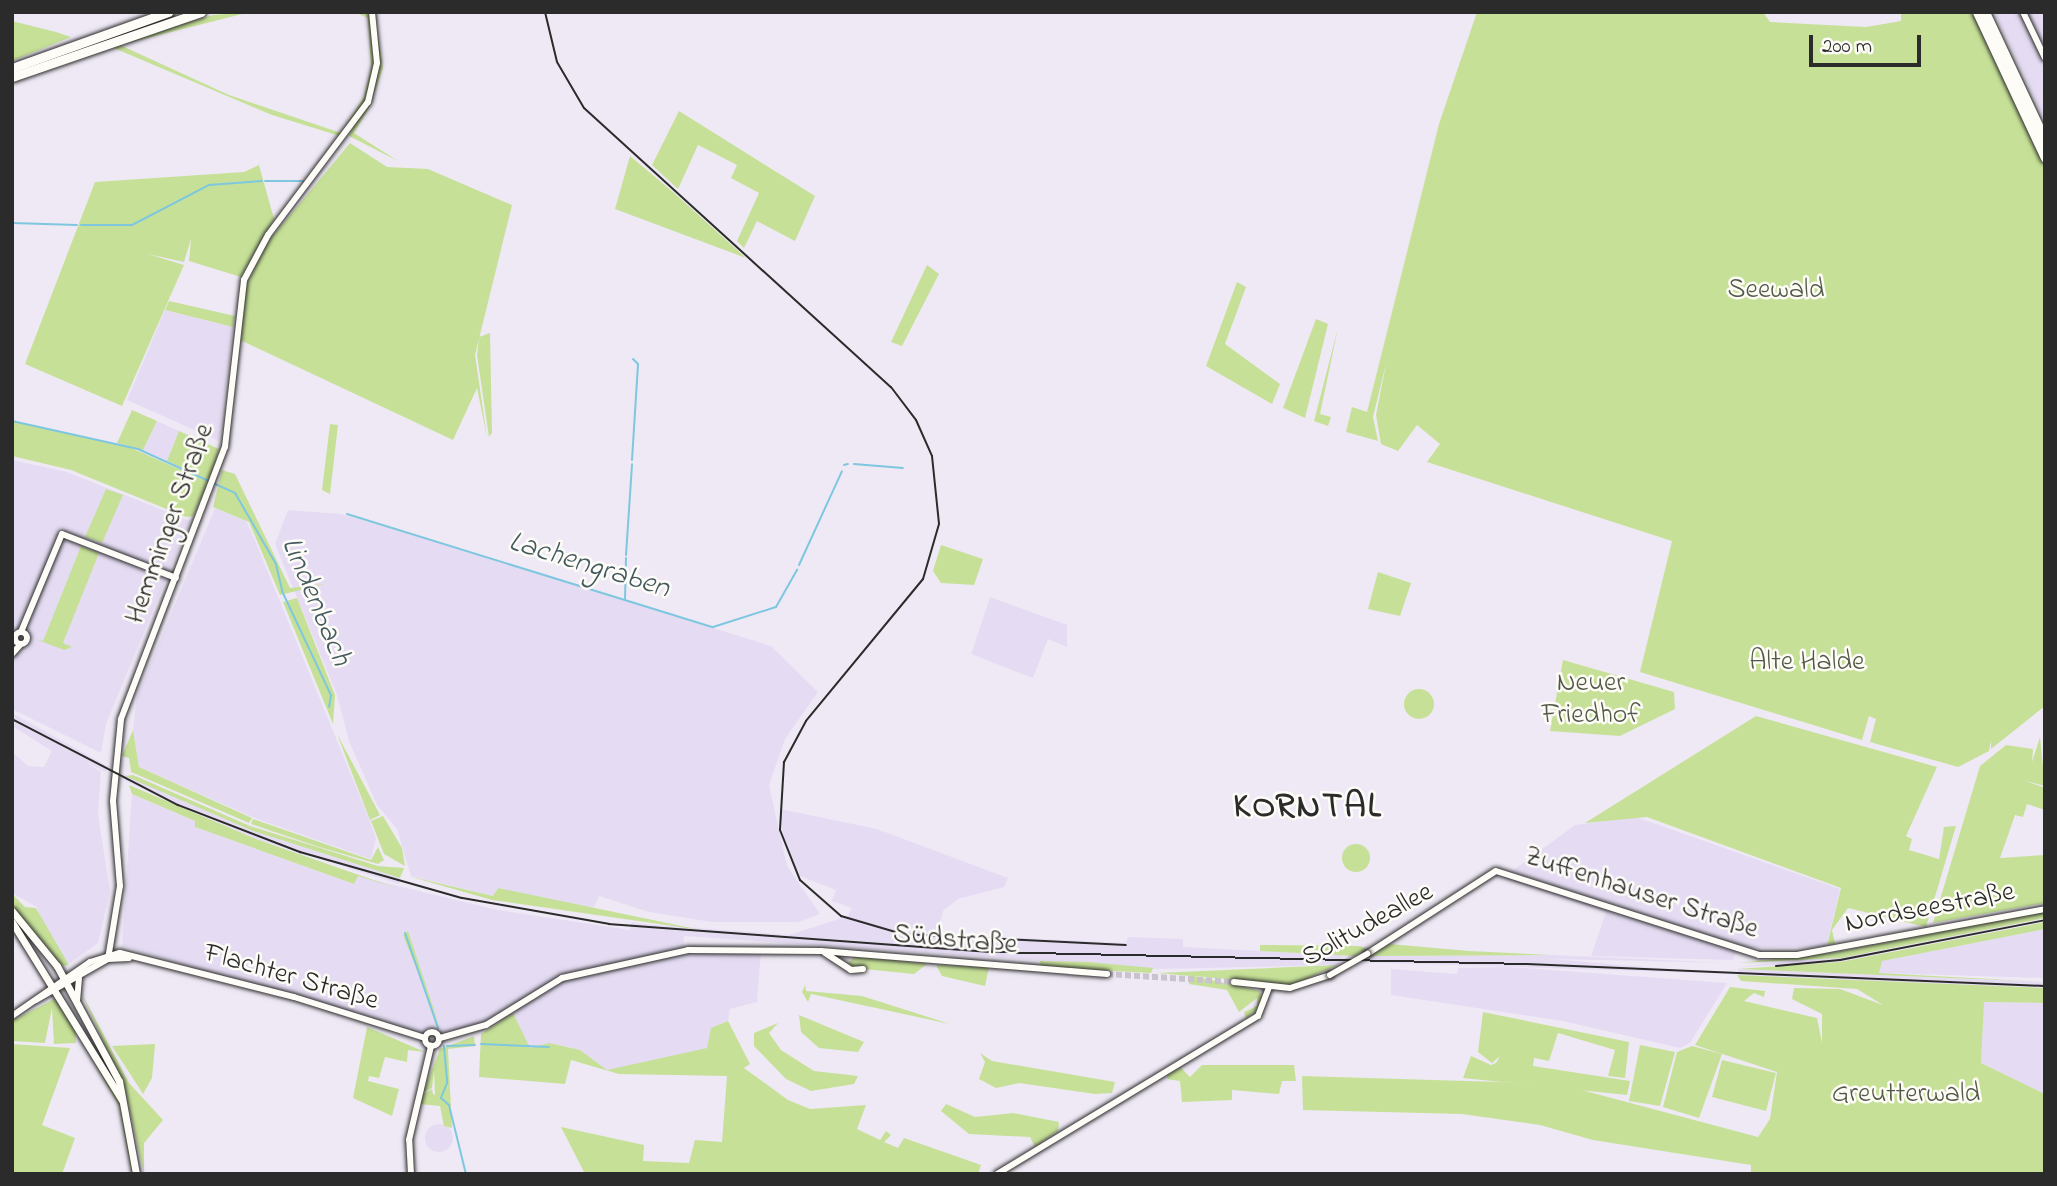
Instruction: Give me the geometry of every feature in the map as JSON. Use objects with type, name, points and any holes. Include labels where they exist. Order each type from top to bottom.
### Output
[{"type":"highway","points":[[12,77],[88,42],[168,12]]},
{"type":"highway","points":[[12,68],[77,42],[108,40],[201,12]]},
{"type":"highway","points":[[1977,12],[2045,158]]},
{"type":"highway","points":[[1984,12],[2045,140]]},
{"type":"main road","name":"Hemminger Straße","points":[[108,956],[120,886],[113,801],[117,737],[215,479],[230,426],[244,280],[268,235],[368,102],[377,63],[372,12]]},
{"type":"main road","points":[[2023,12],[2045,58]]},
{"type":"main road","points":[[12,651],[19,643],[62,534],[176,578]]},
{"type":"main road","points":[[19,643],[23,633]]},
{"type":"main road","name":"Zuffenhauser Straße","points":[[1489,874],[1505,873],[1748,954],[1823,950]]},
{"type":"main road","name":"Solitudeallee","points":[[1269,988],[1330,975],[1367,954],[1489,874]]},
{"type":"main road","name":"Nordseestraße","points":[[1823,950],[2045,909]]},
{"type":"main road","points":[[12,911],[57,966],[77,1001],[128,1110],[136,1174]]},
{"type":"main road","points":[[12,922],[47,970],[128,1110]]},
{"type":"main road","name":"Südstraße","points":[[440,1038],[486,1025],[574,974],[688,950],[841,952],[1107,974]]},
{"type":"main road","points":[[821,951],[844,965],[863,970]]},
{"type":"main road","points":[[841,952],[844,965]]},
{"type":"main road","points":[[844,965],[852,953]]},
{"type":"main road","points":[[12,1016],[108,956]]},
{"type":"main road","name":"Flachter Straße","points":[[108,956],[145,959],[425,1038],[432,1031],[440,1038]]},
{"type":"main road","points":[[57,966],[78,973]]},
{"type":"main road","points":[[44,992],[47,970]]},
{"type":"main road","points":[[77,1001],[78,973]]},
{"type":"main road","points":[[997,1174],[1262,1013],[1269,988],[1234,982]]},
{"type":"main road","points":[[34,1001],[44,992],[57,987]]},
{"type":"main road","points":[[425,1038],[431,1046]]},
{"type":"main road","points":[[411,1174],[409,1140],[431,1046],[440,1038]]},
{"type":"shaded area","points":[[1994,12],[2045,12],[2045,126],[2042,114]]},
{"type":"shaded area","points":[[165,310],[233,327],[219,441],[127,400]]},
{"type":"shaded area","points":[[157,421],[179,431],[167,461],[143,450]]},
{"type":"shaded area","points":[[12,460],[67,472],[190,521],[106,724],[101,753],[12,709]]},
{"type":"shaded area","points":[[215,508],[246,521],[251,531],[370,821],[376,839],[371,859],[257,819],[139,767],[133,730],[137,696]]},
{"type":"shaded area","points":[[288,510],[341,514],[398,530],[771,646],[818,692],[785,739],[769,785],[787,866],[820,914],[798,922],[712,922],[649,912],[599,896],[594,907],[559,904],[498,888],[494,896],[411,876],[397,829],[377,805],[349,741],[337,695],[275,544]]},
{"type":"shaded area","points":[[990,597],[1067,625],[1067,647],[1048,639],[1033,678],[971,654]]},
{"type":"shaded area","points":[[12,713],[109,767],[105,772],[86,762],[101,772],[98,814],[110,891],[98,943],[69,964],[46,933],[37,907],[12,893],[12,752],[28,766],[44,767],[52,751],[12,726]]},
{"type":"shaded area","points":[[123,774],[253,831],[400,878],[399,884],[256,839],[121,779]]},
{"type":"shaded area","points":[[132,794],[195,821],[195,827],[354,884],[357,876],[498,910],[630,930],[631,923],[789,935],[848,916],[852,908],[832,901],[836,890],[800,876],[783,839],[780,809],[877,829],[1008,878],[1004,887],[958,899],[943,911],[937,934],[1126,943],[1128,937],[1183,939],[1183,947],[1343,955],[1338,965],[1159,969],[684,936],[683,949],[761,953],[757,1002],[730,1009],[728,1021],[711,1028],[710,1055],[607,1070],[580,1050],[549,1043],[530,1048],[511,1017],[422,1037],[122,946]]},
{"type":"shaded area","points":[[1636,817],[1840,889],[1826,947],[1737,948],[1733,960],[1591,956],[1606,912],[1503,878],[1575,825]]},
{"type":"shaded area","points":[[2045,918],[1840,962],[1738,967],[1875,952]]},
{"type":"shaded area","points":[[2045,929],[2045,978],[1879,973],[1881,961]]},
{"type":"shaded area","points":[[1551,955],[1732,963],[1551,959],[1731,974],[1360,962],[1369,956]]},
{"type":"shaded area","points":[[1502,967],[1727,983],[1690,1043],[1680,1048],[1563,1021],[1391,995],[1391,969],[1457,974],[1458,968]]},
{"type":"shaded area","points":[[1738,969],[2045,982],[2045,988],[1739,975]]},
{"type":"shaded area","points":[[1983,1002],[2045,1003],[2045,1094],[1981,1063]]},
{"type":"shaded area","points":[[439,1124],[449,1128],[453,1138],[449,1148],[439,1152],[429,1148],[425,1138],[429,1128]]},
{"type":"green space","points":[[250,12],[120,45],[229,95],[341,133],[364,97],[371,68],[368,18],[354,12],[370,12],[374,75],[364,106],[340,136],[272,115],[109,46],[213,15]]},
{"type":"green space","points":[[374,12],[383,68],[369,108],[354,133],[398,161],[349,136],[377,77]]},
{"type":"green space","name":"Seewald","points":[[1477,12],[1763,12],[1770,22],[1866,27],[1901,21],[1901,12],[1973,12],[2045,166],[2045,706],[1991,749],[1991,740],[1989,751],[1958,767],[1870,742],[1876,719],[1869,716],[1862,740],[1640,672],[1672,541],[1427,462],[1440,444],[1417,425],[1398,451],[1381,444],[1376,415],[1386,364],[1373,417],[1378,441],[1346,432],[1352,407],[1367,412],[1439,124]]},
{"type":"green space","points":[[12,21],[56,32],[71,37],[12,61]]},
{"type":"green space","points":[[679,111],[815,196],[795,241],[757,221],[744,248],[737,241],[759,193],[731,178],[737,165],[698,145],[678,189],[652,165]]},
{"type":"green space","points":[[350,143],[387,167],[428,169],[512,205],[475,355],[487,437],[477,388],[453,440],[240,340],[245,288],[267,243]]},
{"type":"green space","points":[[630,156],[673,192],[746,258],[615,209]]},
{"type":"green space","points":[[259,165],[274,219],[241,277],[189,261],[191,239],[184,262],[148,254],[184,265],[122,406],[25,364],[95,182],[244,172]]},
{"type":"green space","points":[[927,265],[939,274],[902,346],[891,342]]},
{"type":"green space","points":[[1237,282],[1246,287],[1225,344],[1280,384],[1272,404],[1206,366]]},
{"type":"green space","points":[[169,301],[235,316],[233,327],[165,310]]},
{"type":"green space","points":[[1316,319],[1328,324],[1305,418],[1283,408]]},
{"type":"green space","points":[[1338,328],[1320,414],[1331,417],[1328,426],[1314,421]]},
{"type":"green space","points":[[490,333],[492,433],[489,437],[477,355],[479,337]]},
{"type":"green space","points":[[132,410],[157,421],[143,450],[117,443]]},
{"type":"green space","points":[[12,421],[131,448],[209,482],[193,516],[186,517],[71,470],[12,456]]},
{"type":"green space","points":[[330,424],[338,425],[330,494],[322,490]]},
{"type":"green space","points":[[179,431],[219,449],[210,481],[167,461]]},
{"type":"green space","points":[[222,470],[235,474],[290,588],[325,584],[280,595],[249,522],[213,507]]},
{"type":"green space","points":[[106,489],[123,495],[102,543],[85,537]]},
{"type":"green space","points":[[941,545],[983,559],[974,585],[941,583],[933,571]]},
{"type":"green space","points":[[81,546],[99,553],[63,643],[72,647],[64,650],[35,639],[43,641]]},
{"type":"green space","points":[[1378,572],[1411,583],[1400,616],[1368,609]]},
{"type":"green space","points":[[297,598],[335,695],[333,724],[283,602]]},
{"type":"green space","name":"Neuer Friedhof","points":[[1563,660],[1674,692],[1675,709],[1620,736],[1550,731]]},
{"type":"green space","points":[[1419,689],[1430,693],[1434,704],[1430,715],[1419,719],[1408,715],[1404,704],[1408,693]]},
{"type":"green space","points":[[1756,716],[1937,767],[1906,836],[1912,839],[1909,850],[1939,859],[1944,827],[1956,826],[1926,927],[1848,908],[1832,930],[1835,943],[1827,945],[1841,888],[1647,817],[1585,823]]},
{"type":"green space","points":[[133,730],[139,767],[252,818],[249,823],[131,772],[129,758],[122,756]]},
{"type":"green space","points":[[337,734],[380,815],[370,820]]},
{"type":"green space","points":[[2040,737],[2045,786],[2026,781],[2045,788],[2045,810],[2027,804],[2023,817],[2015,815],[2000,858],[2045,855],[2045,903],[1933,923],[1980,766],[2006,745],[2033,749],[2032,762]]},
{"type":"green space","points":[[133,775],[250,826],[378,866],[404,868],[400,878],[253,831],[125,776]]},
{"type":"green space","points":[[129,785],[256,839],[399,889],[358,876],[354,884],[195,827],[195,821],[132,794]]},
{"type":"green space","points":[[383,816],[402,848],[405,866],[384,854],[371,821]]},
{"type":"green space","points":[[253,819],[371,860],[378,847],[384,860],[378,864],[319,847],[251,824]]},
{"type":"green space","points":[[1356,844],[1366,848],[1370,858],[1366,868],[1356,872],[1346,868],[1342,858],[1346,848]]},
{"type":"green space","points":[[408,876],[493,896],[498,888],[701,930],[492,900]]},
{"type":"green space","points":[[12,894],[25,907],[36,908],[69,965],[59,966],[12,908]]},
{"type":"green space","points":[[2045,911],[2045,918],[1840,958],[1738,963],[1831,953]]},
{"type":"green space","points":[[2045,922],[2045,929],[1882,961],[1879,973],[2045,982],[1738,969],[1840,962]]},
{"type":"green space","points":[[408,931],[440,1028],[403,935]]},
{"type":"green space","points":[[1390,944],[1469,951],[1551,955],[1369,956]]},
{"type":"green space","points":[[1260,945],[1360,946],[1367,949],[1355,956],[1260,951]]},
{"type":"green space","points":[[855,956],[927,964],[914,974],[854,968],[848,963]]},
{"type":"green space","points":[[1040,961],[1153,968],[1151,973],[1041,967]]},
{"type":"green space","points":[[936,965],[989,967],[985,986],[942,976]]},
{"type":"green space","points":[[1338,965],[1292,985],[1194,976],[1260,991],[1263,1005],[1246,1019],[1244,1012],[1257,1006],[1257,998],[1239,1012],[1227,990],[1189,984],[1190,976],[1157,973]]},
{"type":"green space","name":"Greutterwald","points":[[1737,975],[2045,988],[2045,1003],[1984,1002],[1981,1063],[2045,1094],[2045,1174],[1751,1174],[1751,1165],[1593,1140],[1540,1125],[1462,1114],[1303,1110],[1302,1076],[1500,1082],[1574,1088],[1758,1137],[1770,1119],[1777,1072],[1695,1045],[1730,987],[1765,991],[1764,997],[1754,993],[1744,1001],[1817,1018],[1822,1043],[1822,1014],[1792,999],[1794,988],[1840,989],[1883,1005],[1857,989],[1741,981]]},
{"type":"green space","points":[[805,985],[806,991],[862,996],[950,1024],[811,994],[808,1002],[802,992]]},
{"type":"green space","points":[[79,988],[129,1083],[163,1120],[144,1143],[144,1174],[125,1089]]},
{"type":"green space","points":[[56,998],[86,1038],[115,1090],[129,1135],[132,1174],[119,1106],[75,1029],[76,1043],[54,1044],[52,1008],[45,1043],[12,1041],[12,1021]]},
{"type":"green space","points":[[1483,1012],[1629,1042],[1625,1078],[1608,1076],[1615,1050],[1558,1033],[1549,1061],[1534,1058],[1533,1066],[1630,1081],[1627,1095],[1463,1078],[1471,1056],[1491,1065],[1496,1063],[1500,1056],[1492,1063],[1478,1052]]},
{"type":"green space","points":[[513,1013],[530,1048],[549,1043],[580,1050],[607,1070],[707,1048],[711,1028],[728,1021],[750,1064],[744,1068],[788,1100],[810,1109],[866,1105],[857,1129],[880,1140],[886,1131],[891,1135],[884,1142],[898,1148],[904,1138],[981,1165],[978,1174],[585,1174],[561,1127],[644,1145],[643,1161],[689,1163],[695,1140],[722,1142],[727,1076],[619,1074],[571,1060],[565,1084],[479,1077],[481,1034]]},
{"type":"green space","points":[[799,1015],[864,1042],[858,1052],[819,1048],[801,1032]]},
{"type":"green space","points":[[778,1023],[769,1033],[781,1050],[814,1071],[858,1076],[854,1084],[811,1091],[786,1079],[754,1046],[754,1033]]},
{"type":"green space","points":[[367,1027],[425,1052],[408,1050],[407,1062],[385,1057],[379,1078],[369,1076],[368,1081],[399,1089],[392,1116],[353,1098]]},
{"type":"green space","points":[[474,1036],[475,1046],[448,1049],[452,1128],[444,1126],[440,1106],[420,1104],[422,1095],[432,1089],[435,1095],[434,1070],[432,1088],[423,1093],[440,1049]]},
{"type":"green space","points":[[12,1044],[70,1048],[42,1125],[75,1138],[62,1174],[12,1174]]},
{"type":"green space","points":[[155,1044],[152,1078],[143,1094],[112,1046]]},
{"type":"green space","points":[[1640,1045],[1675,1052],[1660,1106],[1629,1101]]},
{"type":"green space","points":[[1692,1046],[1722,1054],[1699,1118],[1663,1107],[1677,1052]]},
{"type":"green space","points":[[980,1053],[992,1061],[1115,1082],[1112,1093],[1095,1094],[1019,1083],[996,1088],[979,1079],[985,1062]]},
{"type":"green space","points":[[1722,1060],[1776,1073],[1766,1111],[1712,1097]]},
{"type":"green space","points":[[1202,1065],[1294,1065],[1296,1081],[1282,1081],[1279,1094],[1232,1090],[1232,1100],[1182,1102],[1180,1081],[1167,1079],[1168,1072],[1180,1067],[1190,1077]]},
{"type":"green space","points":[[946,1104],[975,1117],[1013,1113],[1059,1122],[1058,1131],[1035,1147],[1030,1137],[969,1134],[941,1111]]},
{"type":"waterway","points":[[81,225],[132,225],[209,185],[262,181]]},
{"type":"waterway","points":[[265,181],[303,181]]},
{"type":"waterway","points":[[12,223],[77,225]]},
{"type":"waterway","points":[[632,460],[638,364],[633,359]]},
{"type":"waterway","name":"Lachengraben","points":[[12,421],[138,449],[235,493],[276,564],[282,591],[331,695],[329,707]]},
{"type":"waterway","points":[[626,555],[632,464]]},
{"type":"waterway","name":"Lachengraben","points":[[844,465],[848,464]]},
{"type":"waterway","name":"Lachengraben","points":[[854,464],[903,468]]},
{"type":"waterway","name":"Lachengraben","points":[[799,565],[842,471]]},
{"type":"waterway","name":"Lachengraben","points":[[347,514],[713,627],[776,607],[797,570]]},
{"type":"waterway","points":[[625,599],[626,558]]},
{"type":"waterway","name":"Lindenbach","points":[[405,933],[438,1028]]},
{"type":"waterway","points":[[481,1044],[549,1047]]},
{"type":"waterway","points":[[447,1046],[475,1045]]},
{"type":"waterway","name":"Lindenbach","points":[[444,1046],[447,1083],[441,1098],[449,1105],[466,1174]]},
{"type":"tunnel","points":[[1107,974],[1234,982]]},
{"type":"railway","points":[[545,12],[557,62],[584,108],[891,387],[916,420],[932,456],[939,524],[923,579],[806,721],[784,762],[780,830],[800,880],[841,916],[902,934],[1126,945]]},
{"type":"railway","points":[[12,719],[178,805],[300,852],[462,898],[609,924],[989,952],[1527,964],[2045,986]]},
{"type":"railway","points":[[1776,966],[1840,960],[2045,920]]},
{"type":"district","name":"KORNTAL","points":[[1308,808]]},
{"type":"park label","name":"Alte Halde","points":[[1807,663]]}]
